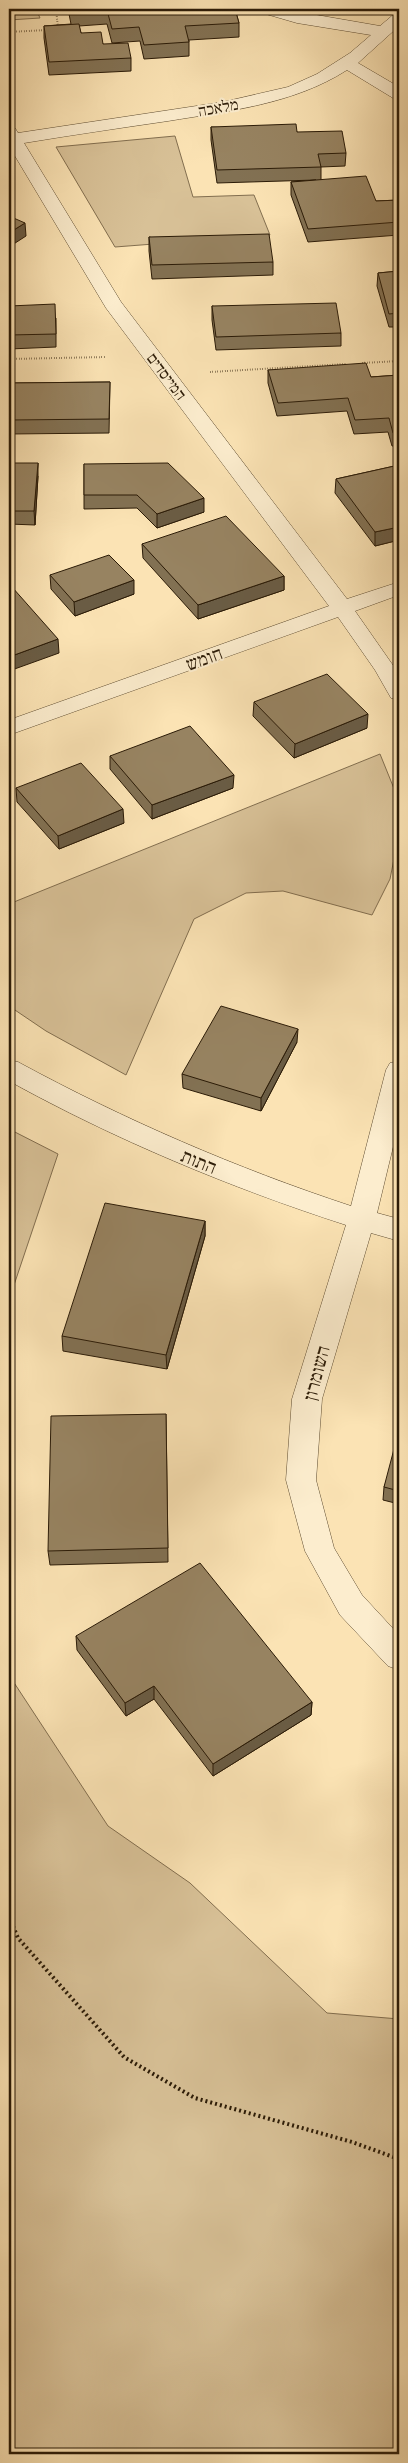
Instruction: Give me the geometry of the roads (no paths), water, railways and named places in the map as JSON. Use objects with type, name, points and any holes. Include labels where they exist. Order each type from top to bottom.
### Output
[{"type":"street","points":[[265,9],[298,18],[385,32]]},
{"type":"street","name":"מלאכה","points":[[11,135],[223,107],[293,91],[323,78],[346,63],[385,32],[399,18]]},
{"type":"street","points":[[346,63],[399,94]]},
{"type":"street","name":"המייסדים","points":[[11,135],[113,304],[342,608]]},
{"type":"street","name":"חומש","points":[[9,728],[399,588]]},
{"type":"street","points":[[342,608],[385,668],[399,693]]},
{"type":"street","name":"התות","points":[[9,1069],[48,1091],[141,1137],[245,1179],[361,1221],[399,1230]]},
{"type":"street","name":"השומרון","points":[[399,1070],[361,1221],[307,1400],[301,1480],[320,1552],[351,1605],[399,1656]]}]
